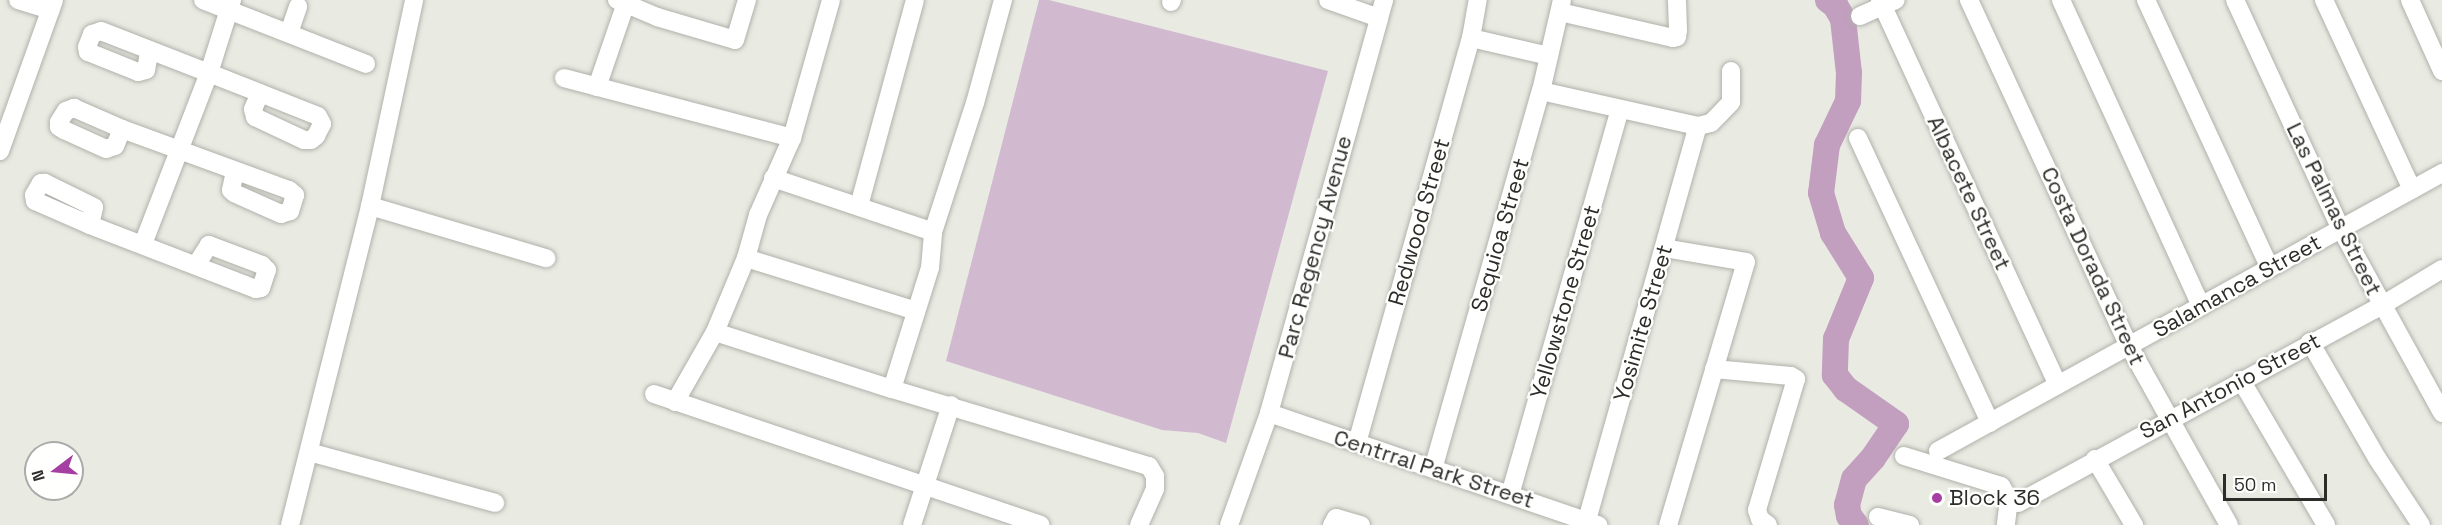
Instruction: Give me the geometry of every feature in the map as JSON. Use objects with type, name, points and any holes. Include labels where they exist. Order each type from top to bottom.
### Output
[{"type":"street","points":[[0,151],[52,5],[18,0]]},
{"type":"street","points":[[203,0],[231,5],[289,33],[366,64]]},
{"type":"street","points":[[290,525],[370,206],[414,0]]},
{"type":"street","points":[[597,87],[621,2],[660,9],[735,40],[747,0]]},
{"type":"street","points":[[675,402],[715,332],[746,258],[758,216],[792,138],[831,0]]},
{"type":"street","points":[[859,206],[915,0]]},
{"type":"street","points":[[892,389],[907,348],[930,268],[933,232],[975,102],[1003,0]]},
{"type":"street","points":[[1329,0],[1379,18]]},
{"type":"street","name":"Parc Regency Avenue","points":[[1229,525],[1269,413],[1384,0]]},
{"type":"street","name":"Redwood Street","points":[[1357,443],[1472,38],[1478,0]]},
{"type":"street","points":[[1561,6],[1673,39],[1677,37],[1678,30],[1677,0]]},
{"type":"street","name":"Costa Dorada Street","points":[[1969,0],[2128,346],[2229,525]]},
{"type":"street","points":[[2061,0],[2201,306]]},
{"type":"street","points":[[2146,0],[2270,268]]},
{"type":"street","name":"Las Palmas Street","points":[[2235,0],[2341,229],[2381,306],[2442,413]]},
{"type":"street","points":[[2324,0],[2412,190]]},
{"type":"street","points":[[2410,0],[2442,71]]},
{"type":"street","points":[[1860,16],[1886,2]]},
{"type":"street","name":"Albacete Street","points":[[1886,2],[2058,385]]},
{"type":"street","points":[[142,244],[182,149],[231,5]]},
{"type":"street","name":"Sequioa Street","points":[[1432,469],[1541,91],[1561,6]]},
{"type":"street","points":[[289,33],[298,7]]},
{"type":"street","points":[[1472,38],[1549,56]]},
{"type":"street","points":[[149,52],[260,93]]},
{"type":"street","points":[[1541,91],[1698,126],[1711,123],[1731,102],[1731,71]]},
{"type":"street","points":[[564,78],[792,138]]},
{"type":"street","name":"Yellowstone Street","points":[[1510,495],[1620,109]]},
{"type":"street","name":"Yosimite Street","points":[[1593,523],[1698,126]]},
{"type":"street","points":[[122,129],[182,149],[235,171]]},
{"type":"street","points":[[1858,138],[1990,423]]},
{"type":"street","name":"Salamanca Street","points":[[1938,451],[2442,173]]},
{"type":"street","points":[[773,178],[933,232]]},
{"type":"street","points":[[370,206],[546,258]]},
{"type":"street","points":[[90,225],[196,265]]},
{"type":"street","points":[[1664,248],[1746,262],[1668,525]]},
{"type":"street","points":[[746,258],[916,311]]},
{"type":"street","name":"San Antonio Street","points":[[2018,503],[2310,342],[2381,306],[2442,269]]},
{"type":"street","points":[[715,332],[801,357],[892,389],[1149,466],[1155,476],[1155,489],[1139,525]]},
{"type":"street","points":[[2310,342],[2377,458],[2421,525]]},
{"type":"street","points":[[1714,369],[1791,376],[1796,379],[1757,510],[1760,519],[1768,525]]},
{"type":"street","points":[[2241,380],[2326,525]]},
{"type":"street","points":[[654,394],[1040,525]]},
{"type":"street","points":[[912,525],[951,405]]},
{"type":"street","name":"Centrral Park Street","points":[[1269,413],[1593,523]]},
{"type":"street","points":[[309,452],[495,503]]},
{"type":"street","points":[[1904,456],[2001,486],[2009,499],[2006,525]]},
{"type":"street","points":[[2095,459],[2134,525]]},
{"type":"street","points":[[1878,517],[1910,525]]},
{"type":"street","points":[[1334,521],[1361,525]]},
{"type":"shaded area","points":[[1039,0],[1049,0],[1328,71],[1226,443],[1198,433],[1162,430],[946,361]]},
{"type":"waterway","points":[[1828,0],[1835,5],[1843,19],[1849,73],[1848,101],[1827,145],[1821,193],[1833,233],[1861,278],[1836,339],[1835,375],[1846,389],[1896,424],[1873,458],[1854,479],[1847,505],[1849,516],[1856,525]]},
{"type":"place","name":"Block 36","points":[[1937,498]]}]
